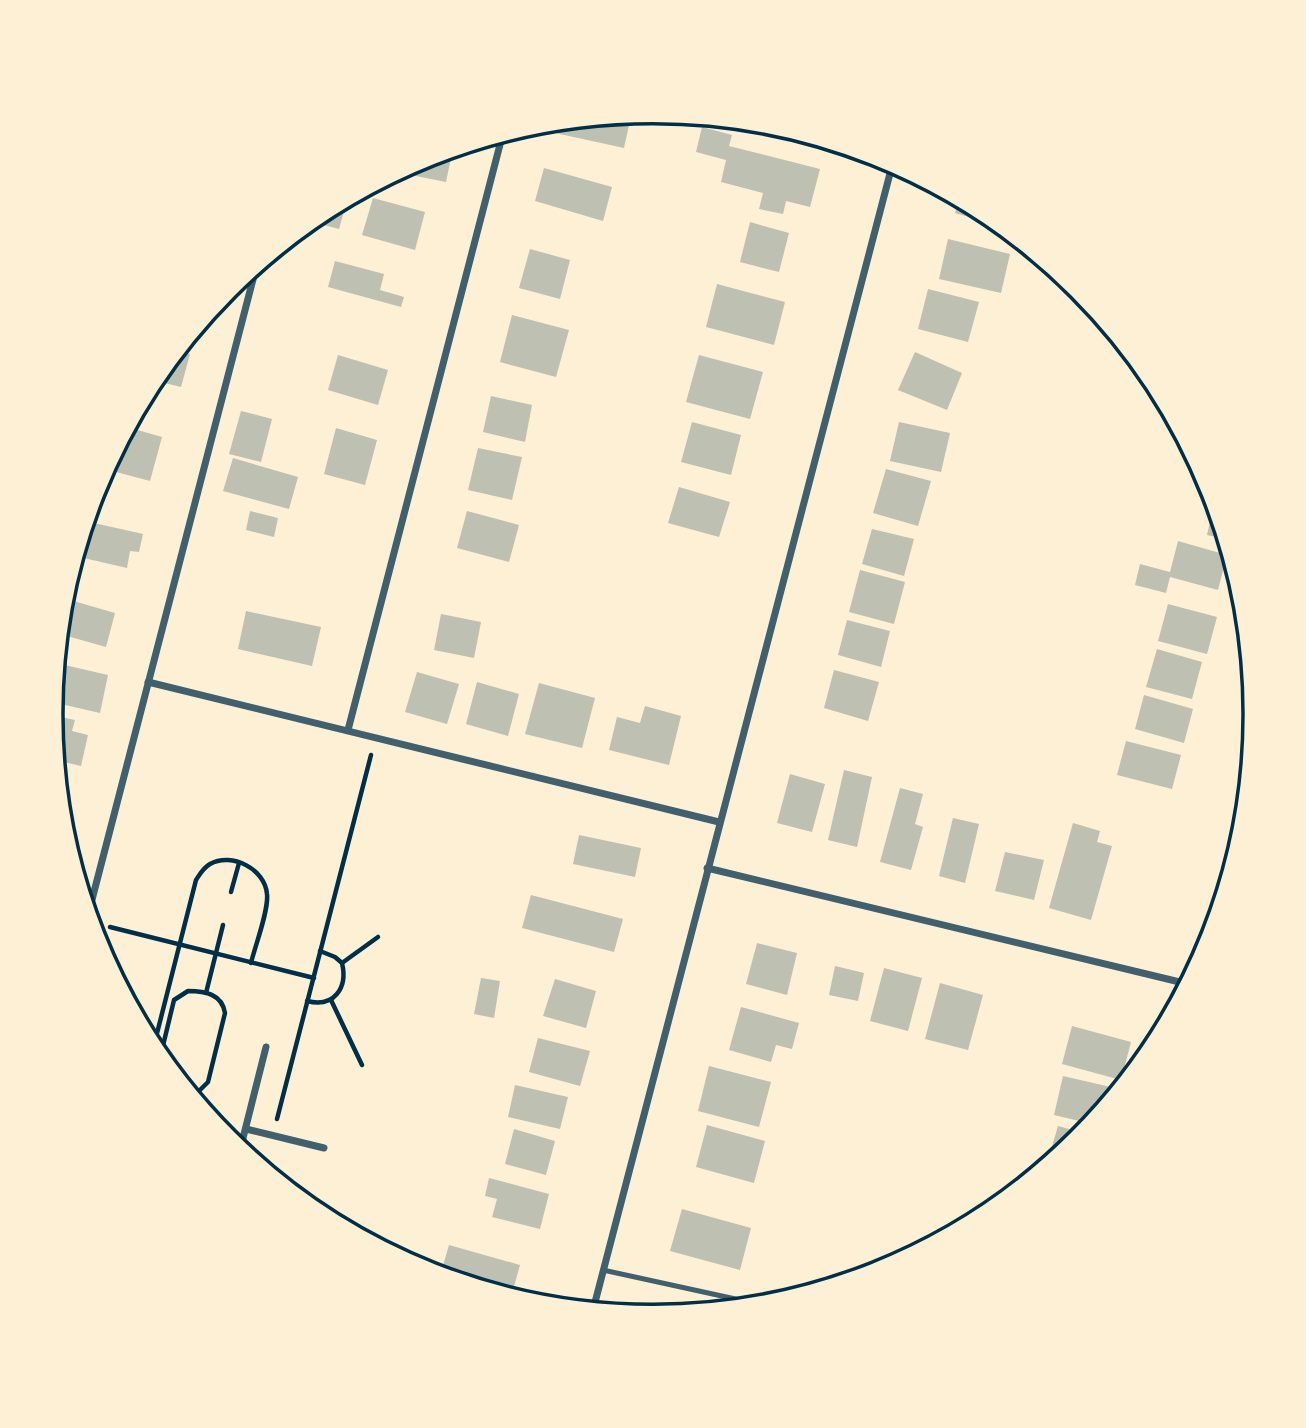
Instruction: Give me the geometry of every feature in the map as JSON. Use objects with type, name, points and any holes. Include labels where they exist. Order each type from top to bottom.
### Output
[{"type":"street","points":[[348,730],[500,144]]},
{"type":"street","points":[[595,1301],[889,174]]},
{"type":"street","points":[[92,898],[253,281]]},
{"type":"street","points":[[148,682],[719,822]]},
{"type":"street","points":[[708,868],[1178,982]]},
{"type":"street","points":[[243,1138],[266,1047]]},
{"type":"street","points":[[246,1129],[324,1148]]},
{"type":"lane","points":[[603,1270],[731,1299]]},
{"type":"path","points":[[273,1135],[369,766]]},
{"type":"path","points":[[157,1034],[196,880],[202,870],[211,863],[224,860],[251,866],[261,875],[266,886],[268,898],[251,963]]},
{"type":"path","points":[[231,892],[239,863]]},
{"type":"path","points":[[206,993],[223,925]]},
{"type":"path","points":[[110,927],[314,978]]},
{"type":"path","points":[[342,963],[378,937]]},
{"type":"path","points":[[307,1001],[331,1000],[340,992],[344,983],[342,963],[320,951]]},
{"type":"path","points":[[163,1044],[174,1000],[188,990],[206,993],[219,999],[224,1005],[225,1013],[208,1082],[199,1091]]},
{"type":"path","points":[[331,1000],[362,1065]]},
{"type":"building","points":[[629,125],[624,148],[555,133],[576,129]]},
{"type":"building","points":[[702,127],[732,135],[729,146],[820,169],[810,207],[786,201],[783,214],[759,209],[763,193],[721,182],[726,160],[696,152]]},
{"type":"building","points":[[451,160],[446,182],[413,175]]},
{"type":"building","points":[[544,168],[612,187],[603,221],[535,201]]},
{"type":"building","points":[[373,198],[425,212],[415,250],[362,235]]},
{"type":"building","points":[[956,208],[973,218],[955,213]]},
{"type":"building","points":[[344,212],[339,229],[323,225]]},
{"type":"building","points":[[750,222],[789,233],[779,272],[740,262]]},
{"type":"building","points":[[948,239],[1010,254],[1001,293],[939,279]]},
{"type":"building","points":[[530,249],[570,260],[560,299],[519,288]]},
{"type":"building","points":[[335,261],[384,274],[380,290],[404,297],[401,307],[328,287]]},
{"type":"building","points":[[717,284],[785,302],[774,345],[706,327]]},
{"type":"building","points":[[928,289],[979,302],[968,342],[918,329]]},
{"type":"building","points":[[512,315],[569,330],[556,377],[500,362]]},
{"type":"building","points":[[915,352],[962,373],[947,410],[898,390]]},
{"type":"building","points":[[187,353],[190,354],[181,387],[164,383]]},
{"type":"building","points":[[338,355],[388,370],[378,405],[328,390]]},
{"type":"building","points":[[699,355],[763,372],[750,419],[686,402]]},
{"type":"building","points":[[491,396],[532,405],[525,442],[483,432]]},
{"type":"building","points":[[241,411],[272,419],[261,462],[229,454]]},
{"type":"building","points":[[692,422],[741,435],[731,475],[681,462]]},
{"type":"building","points":[[899,422],[950,433],[941,472],[890,461]]},
{"type":"building","points":[[336,428],[377,440],[365,485],[324,474]]},
{"type":"building","points":[[136,430],[162,437],[150,481],[115,472]]},
{"type":"building","points":[[478,448],[522,457],[512,500],[468,490]]},
{"type":"building","points":[[233,458],[298,477],[289,509],[223,491]]},
{"type":"building","points":[[886,469],[931,481],[918,526],[873,513]]},
{"type":"building","points":[[679,487],[730,502],[719,537],[668,523]]},
{"type":"building","points":[[250,511],[278,518],[274,537],[246,530]]},
{"type":"building","points":[[467,511],[519,525],[509,562],[457,548]]},
{"type":"building","points":[[1210,520],[1216,537],[1207,535]]},
{"type":"building","points":[[94,523],[143,534],[139,552],[130,551],[127,568],[84,558]]},
{"type":"building","points":[[872,529],[914,539],[904,576],[862,564]]},
{"type":"building","points":[[1178,541],[1221,553],[1224,566],[1218,590],[1170,577],[1166,593],[1135,585],[1140,564],[1170,572]]},
{"type":"building","points":[[860,570],[905,582],[894,624],[849,612]]},
{"type":"building","points":[[74,601],[115,613],[106,647],[68,636]]},
{"type":"building","points":[[1168,604],[1217,617],[1207,654],[1158,641]]},
{"type":"building","points":[[246,611],[321,627],[312,666],[238,649]]},
{"type":"building","points":[[441,614],[481,622],[474,658],[434,650]]},
{"type":"building","points":[[847,620],[890,631],[881,667],[838,655]]},
{"type":"building","points":[[1157,649],[1202,662],[1192,699],[1146,687]]},
{"type":"building","points":[[65,665],[108,675],[100,713],[63,705]]},
{"type":"building","points":[[834,670],[879,682],[868,721],[824,708]]},
{"type":"building","points":[[417,672],[459,684],[447,724],[405,712]]},
{"type":"building","points":[[477,682],[519,694],[508,736],[466,724]]},
{"type":"building","points":[[539,683],[595,698],[582,748],[525,734]]},
{"type":"building","points":[[1144,695],[1193,709],[1184,743],[1135,729]]},
{"type":"building","points":[[645,706],[681,716],[669,765],[609,750],[617,717],[640,723]]},
{"type":"building","points":[[63,718],[75,720],[72,731],[88,735],[81,766],[65,762]]},
{"type":"building","points":[[1126,741],[1181,755],[1172,789],[1117,775]]},
{"type":"building","points":[[844,770],[872,777],[857,847],[828,840]]},
{"type":"building","points":[[790,774],[825,784],[812,832],[777,823]]},
{"type":"building","points":[[900,788],[923,794],[915,824],[923,827],[911,870],[880,862]]},
{"type":"building","points":[[953,818],[979,824],[965,883],[939,876]]},
{"type":"building","points":[[1073,823],[1100,831],[1097,842],[1112,846],[1091,920],[1049,908]]},
{"type":"building","points":[[579,835],[641,848],[635,877],[573,864]]},
{"type":"building","points":[[1005,852],[1044,860],[1034,900],[995,891]]},
{"type":"building","points":[[531,895],[623,919],[614,952],[522,928]]},
{"type":"building","points":[[757,943],[797,953],[787,995],[746,984]]},
{"type":"building","points":[[835,966],[864,973],[858,1001],[829,995]]},
{"type":"building","points":[[884,968],[922,978],[908,1031],[870,1021]]},
{"type":"building","points":[[481,978],[500,981],[494,1018],[474,1014]]},
{"type":"building","points":[[555,979],[596,991],[586,1028],[543,1016]]},
{"type":"building","points":[[940,983],[983,995],[968,1050],[925,1039]]},
{"type":"building","points":[[741,1007],[799,1023],[792,1049],[776,1045],[771,1062],[729,1050]]},
{"type":"building","points":[[1072,1026],[1131,1042],[1124,1069],[1116,1079],[1062,1064]]},
{"type":"building","points":[[538,1038],[590,1051],[580,1086],[529,1072]]},
{"type":"building","points":[[709,1066],[771,1082],[759,1127],[698,1111]]},
{"type":"building","points":[[1063,1076],[1110,1087],[1080,1121],[1054,1115]]},
{"type":"building","points":[[515,1085],[568,1097],[560,1129],[508,1117]]},
{"type":"building","points":[[707,1125],[765,1141],[754,1183],[696,1167]]},
{"type":"building","points":[[1058,1126],[1071,1130],[1070,1131],[1051,1149]]},
{"type":"building","points":[[514,1129],[555,1141],[546,1175],[505,1164]]},
{"type":"building","points":[[489,1178],[549,1194],[540,1229],[492,1217],[497,1199],[485,1196]]},
{"type":"building","points":[[682,1209],[751,1228],[740,1270],[670,1251]]},
{"type":"building","points":[[449,1245],[520,1265],[514,1287],[443,1265]]}]
